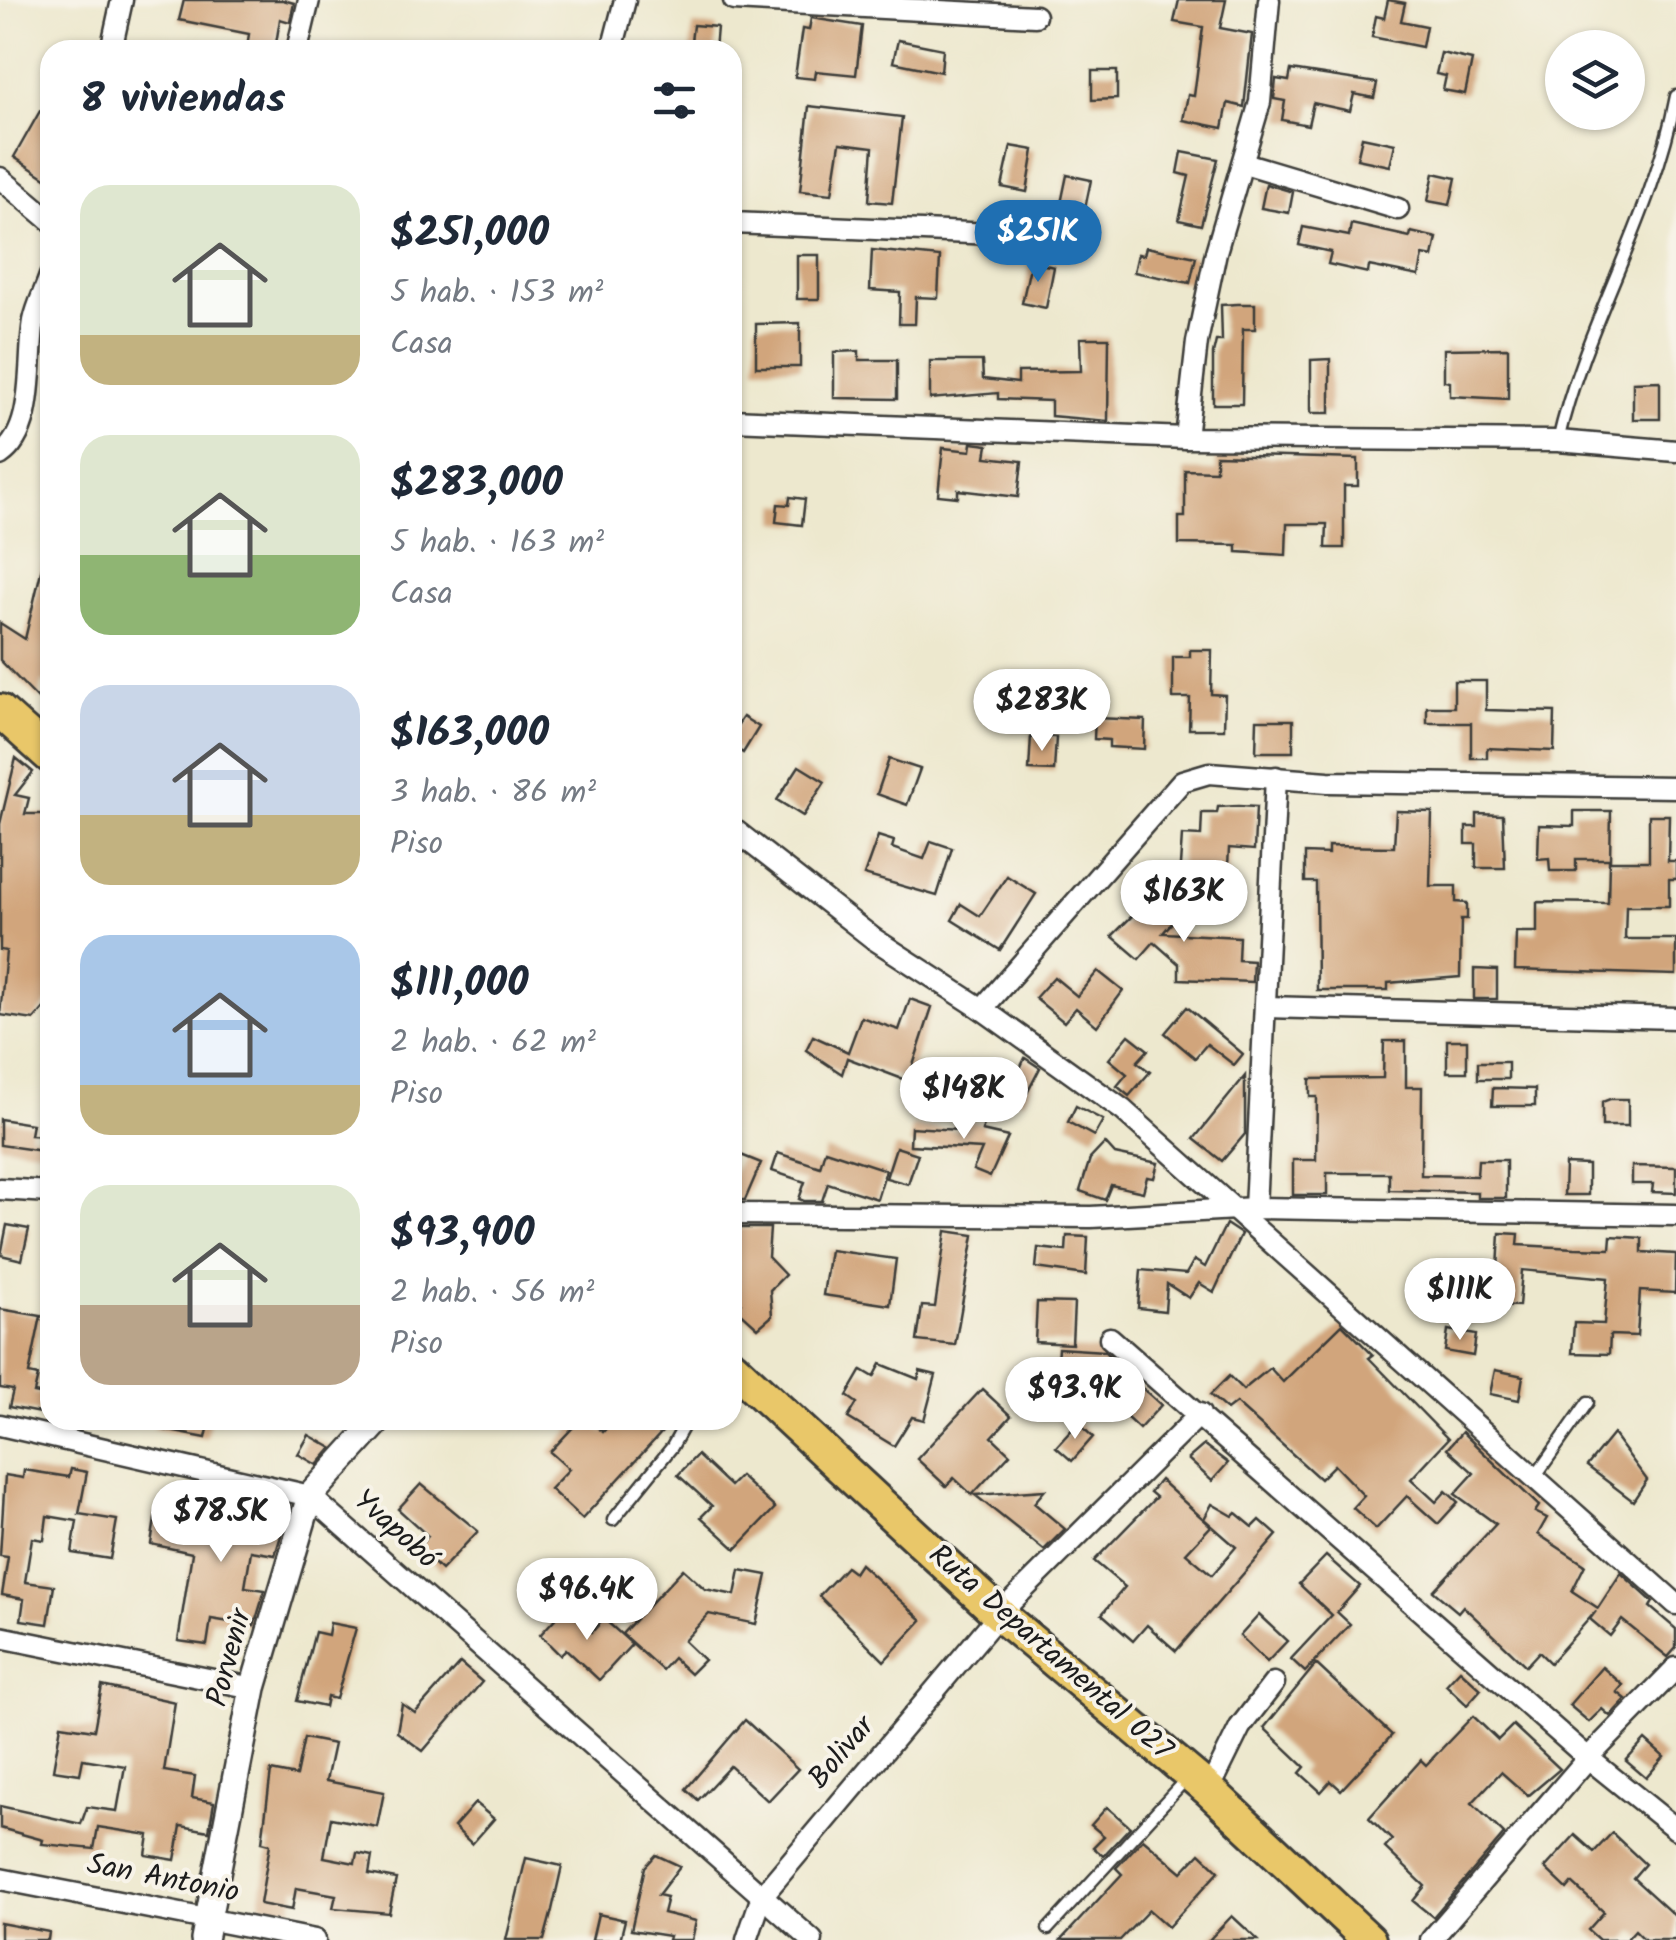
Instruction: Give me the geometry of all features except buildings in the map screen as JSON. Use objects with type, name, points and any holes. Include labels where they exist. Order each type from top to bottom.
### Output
[{"type":"main road","points":[[0,711],[40,747]]},
{"type":"main road","name":"Ruta Departamental 027","points":[[742,1375],[999,1614],[1200,1782],[1360,1937]]},
{"type":"street","points":[[113,40],[122,0]]},
{"type":"street","points":[[300,40],[310,0]]},
{"type":"street","points":[[615,40],[625,0]]},
{"type":"street","points":[[734,0],[1036,16]]},
{"type":"street","points":[[1186,438],[1208,288],[1260,102],[1269,0]]},
{"type":"street","points":[[1244,163],[1398,209]]},
{"type":"street","points":[[0,178],[40,212]]},
{"type":"street","points":[[742,224],[1064,237]]},
{"type":"street","points":[[0,456],[10,449],[22,425],[34,318],[40,302]]},
{"type":"street","points":[[742,420],[1186,438],[1558,442],[1676,451]]},
{"type":"street","points":[[982,1009],[1182,781],[1209,773],[1676,787]]},
{"type":"street","points":[[1255,1208],[1276,777]]},
{"type":"street","points":[[742,836],[874,939],[982,1009],[1123,1110],[1676,1604]]},
{"type":"street","points":[[1266,1006],[1676,1018]]},
{"type":"street","points":[[0,1189],[40,1191]]},
{"type":"street","points":[[742,1214],[1091,1217],[1255,1208],[1676,1216]]},
{"type":"street","points":[[1110,1338],[1588,1758],[1676,1829]]},
{"type":"street","name":"Bolivar","points":[[747,1940],[762,1896],[999,1614],[1200,1414]]},
{"type":"street","name":"Yvapobó","points":[[0,1425],[310,1496],[812,1940]]},
{"type":"street","name":"Porvenir","points":[[206,1929],[254,1688],[310,1496],[370,1430]]},
{"type":"street","points":[[0,1637],[254,1688]]},
{"type":"street","points":[[1431,1940],[1588,1758],[1676,1668]]},
{"type":"street","points":[[1200,1782],[1274,1683]]},
{"type":"street","name":"San Antonio","points":[[0,1879],[206,1929],[315,1940]]},
{"type":"lane","points":[[1558,442],[1568,402],[1619,278],[1668,136],[1676,96]]},
{"type":"lane","points":[[1535,1476],[1588,1402]]},
{"type":"lane","points":[[613,1520],[681,1430]]},
{"type":"lane","points":[[1048,1929],[1200,1782]]}]
